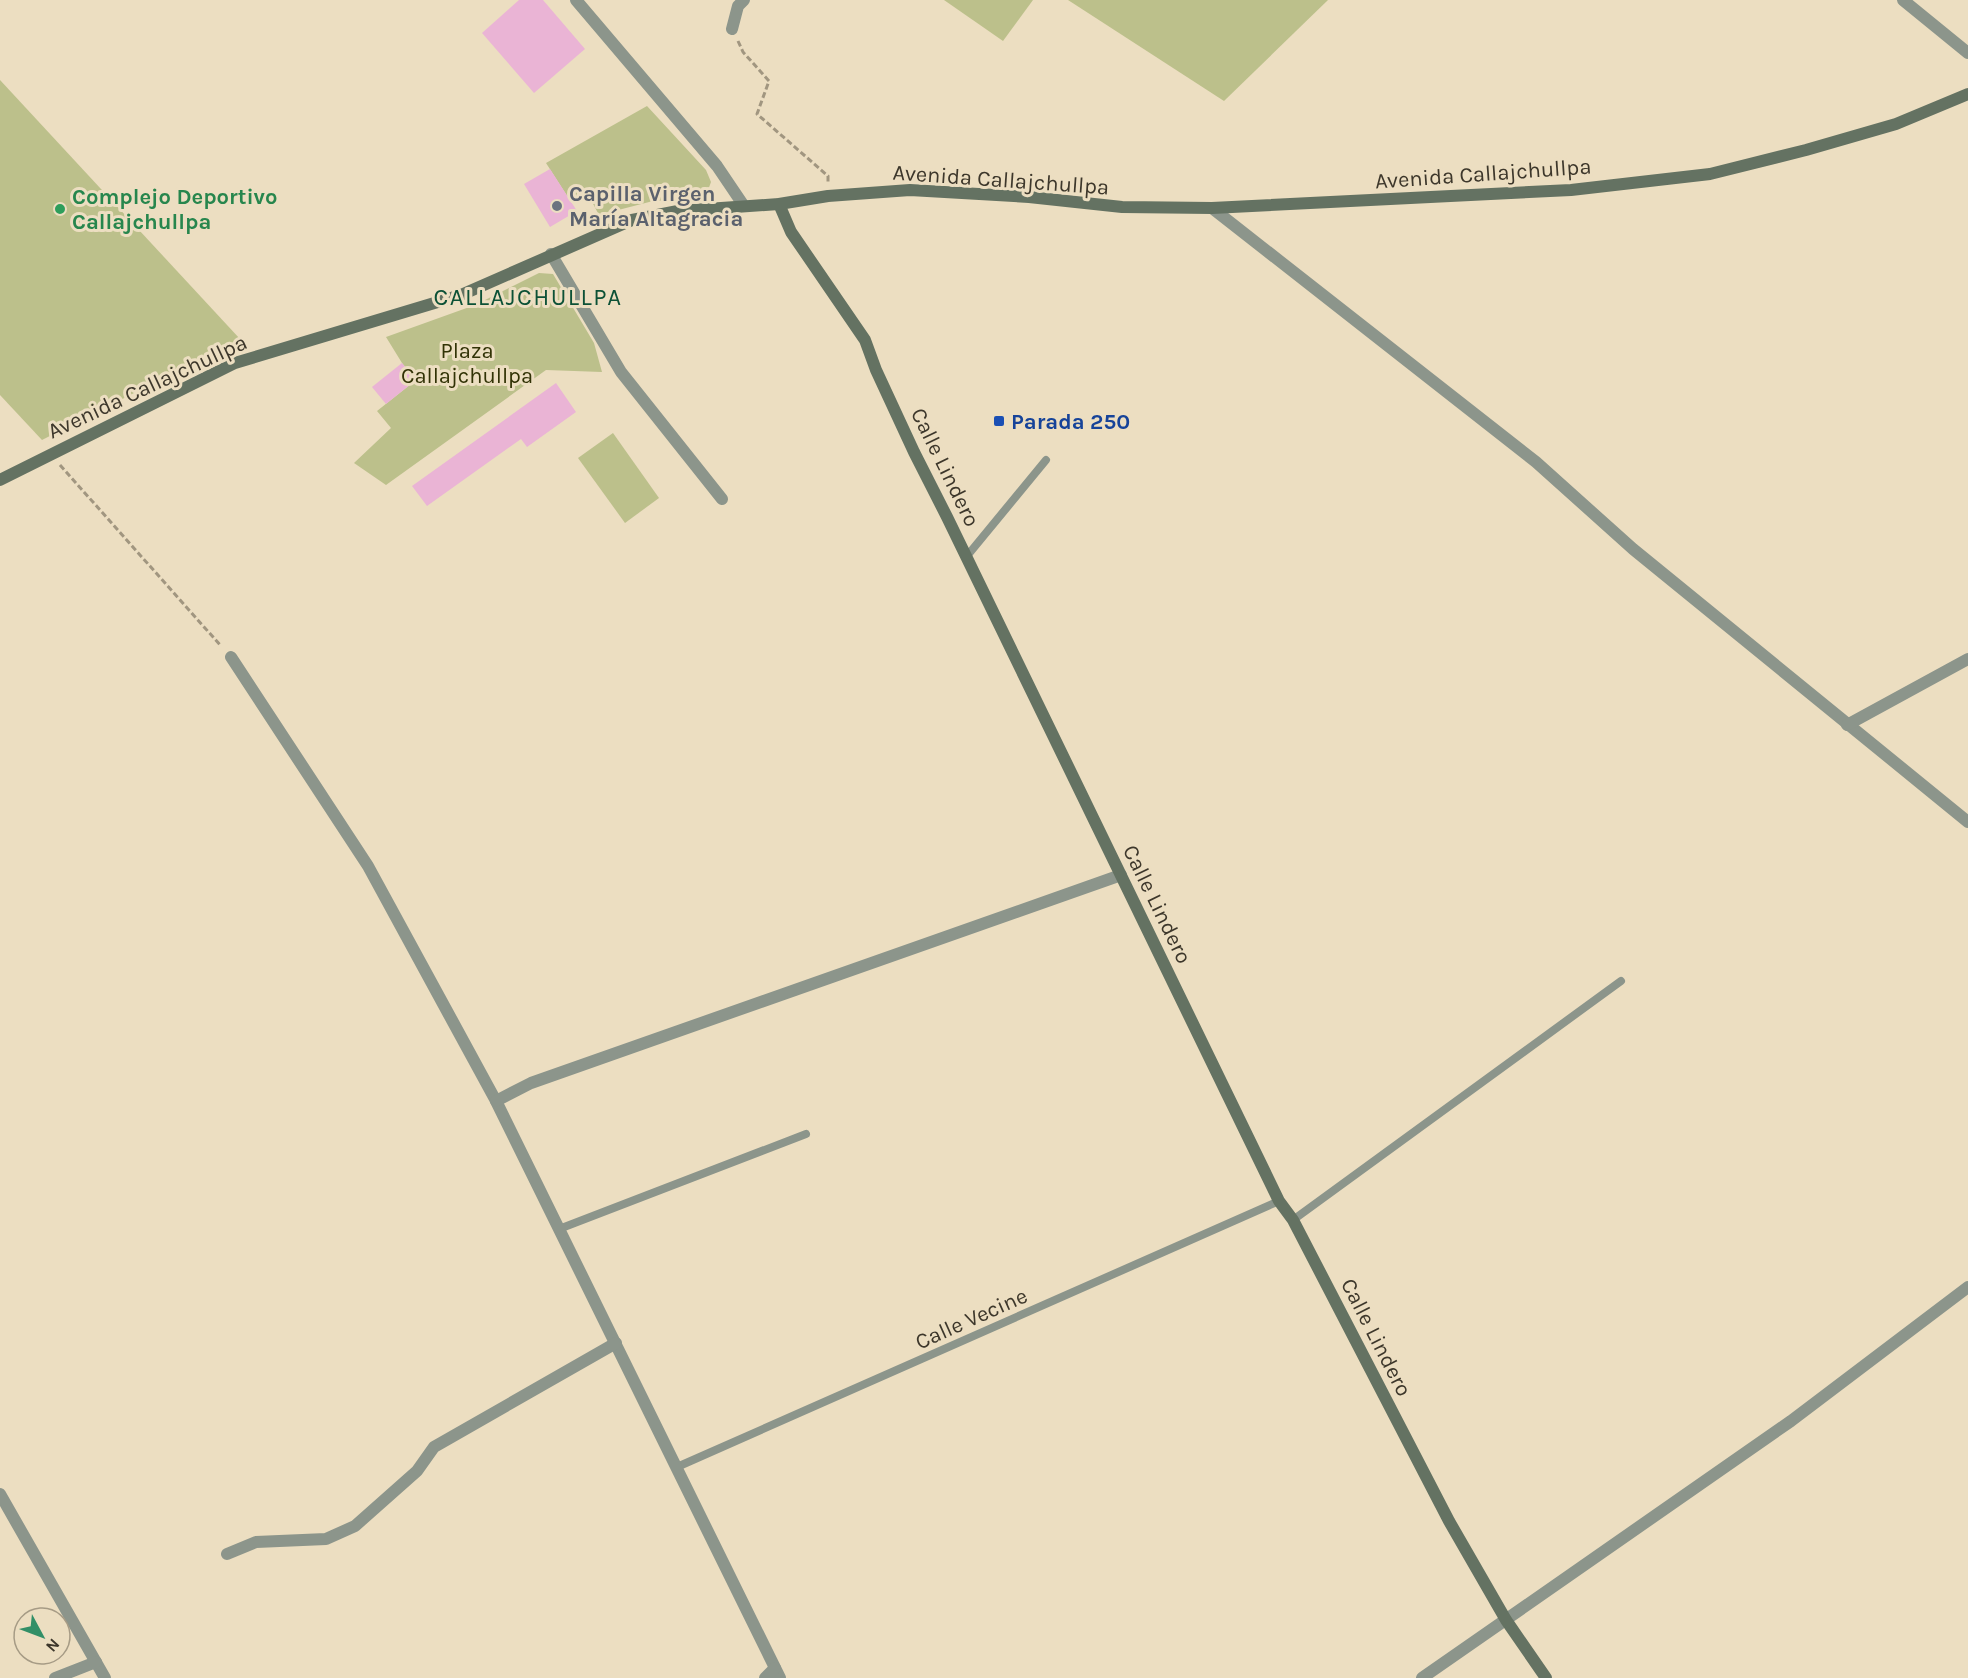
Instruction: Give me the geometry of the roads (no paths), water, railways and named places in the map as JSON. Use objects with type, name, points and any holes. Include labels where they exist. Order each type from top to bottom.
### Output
[{"type":"main road","name":"Avenida Callajchullpa","points":[[0,480],[235,363],[461,295],[632,220],[678,211],[779,204],[828,196],[910,190],[1029,197],[1122,207],[1212,208],[1571,190],[1710,174],[1896,124],[1968,94]]},
{"type":"main road","name":"Calle Lindero","points":[[779,204],[791,232],[865,340],[876,370],[914,452],[967,556],[1279,1202],[1293,1220],[1449,1521],[1506,1620],[1546,1678]]},
{"type":"street","points":[[576,0],[717,166],[744,206]]},
{"type":"street","points":[[732,29],[738,6],[744,0]]},
{"type":"street","points":[[1903,0],[1968,53]]},
{"type":"street","points":[[1212,208],[1536,462],[1633,549],[1968,822]]},
{"type":"street","points":[[551,254],[621,372],[722,499]]},
{"type":"street","points":[[231,657],[368,866],[496,1101],[778,1673],[765,1678]]},
{"type":"street","points":[[1847,725],[1968,659]]},
{"type":"street","points":[[496,1101],[542,1079],[1121,875]]},
{"type":"street","points":[[1422,1678],[1791,1421],[1968,1287]]},
{"type":"street","points":[[227,1554],[256,1542],[326,1539],[355,1526],[417,1471],[434,1447],[616,1343]]},
{"type":"street","points":[[0,1494],[105,1678]]},
{"type":"street","points":[[55,1678],[96,1662]]},
{"type":"lane","points":[[967,556],[1047,460]]},
{"type":"lane","points":[[1293,1220],[1621,981]]},
{"type":"lane","points":[[559,1229],[806,1134]]},
{"type":"lane","name":"Calle Vecine","points":[[677,1467],[1279,1202]]},
{"type":"place","name":"Capilla Virgen María Altagracia","points":[[557,206]]},
{"type":"place","name":"Complejo Deportivo Callajchullpa","points":[[60,209]]},
{"type":"place","name":"Parada 250","points":[[999,421]]},
{"type":"district","name":"CALLAJCHULLPA","points":[[528,297]]},
{"type":"park label","name":"Plaza Callajchullpa","points":[[467,362]]}]
